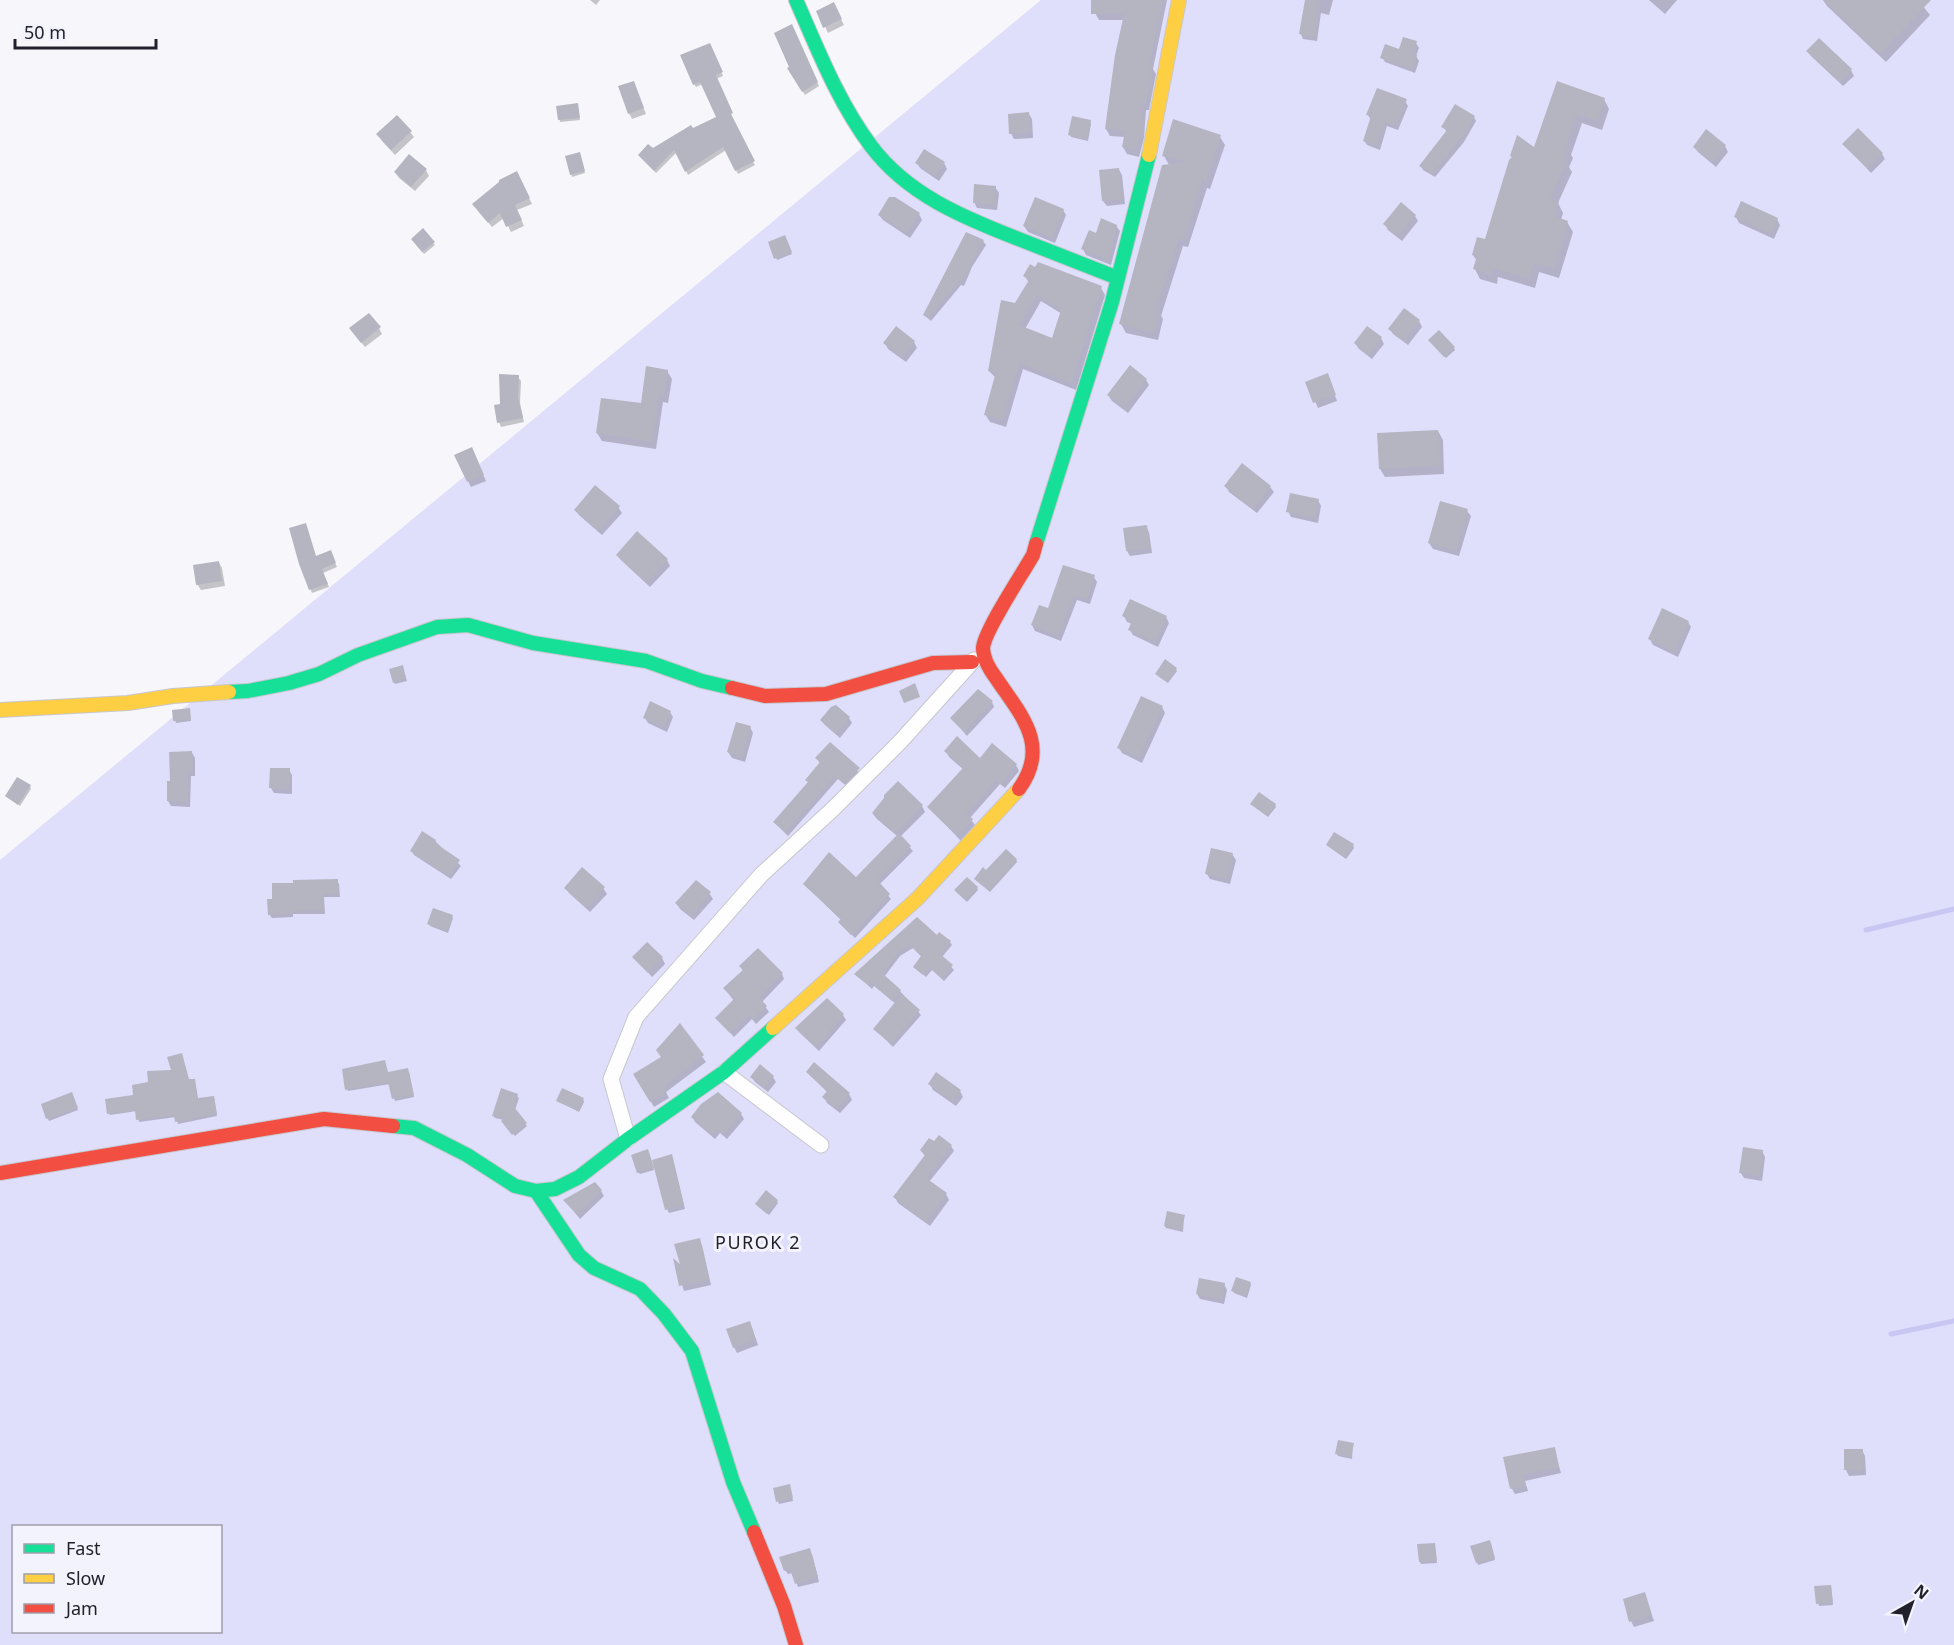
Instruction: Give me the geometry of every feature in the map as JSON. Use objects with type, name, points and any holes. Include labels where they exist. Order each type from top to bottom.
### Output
[{"type":"street","points":[[796,0],[820,56],[855,122],[885,163],[918,192],[969,220],[1118,278]]},
{"type":"street","points":[[628,1139],[611,1079],[636,1017],[761,875],[875,767],[983,650],[989,631],[1033,555],[1118,278],[1153,138],[1179,0]]},
{"type":"street","points":[[0,710],[128,703],[173,696],[248,691],[319,674],[358,655],[437,627],[468,625],[533,643],[646,661],[702,681],[765,696],[826,694],[933,663],[972,662]]},
{"type":"street","points":[[0,1173],[324,1119],[414,1128],[458,1150],[515,1186],[536,1191],[555,1189],[579,1177],[628,1139],[724,1072],[918,898],[1021,787],[1030,769],[1034,753],[1030,730],[989,668],[983,650]]},
{"type":"street","points":[[724,1072],[821,1145]]},
{"type":"street","points":[[536,1191],[579,1255],[594,1268],[640,1289],[664,1314],[692,1351],[733,1482],[784,1606],[796,1645]]},
{"type":"shaded area","points":[[1041,0],[1954,0],[1954,1645],[0,1645],[0,860]]},
{"type":"building","points":[[1091,0],[1163,0],[1149,65],[1153,66],[1146,104],[1143,103],[1141,131],[1136,150],[1122,147],[1125,131],[1105,129],[1115,55],[1124,14],[1091,14]]},
{"type":"building","points":[[1305,0],[1320,0],[1315,37],[1299,34]]},
{"type":"building","points":[[1823,0],[1931,0],[1880,54]]},
{"type":"building","points":[[834,2],[842,19],[823,28],[816,11]]},
{"type":"building","points":[[792,24],[818,82],[802,92],[787,68],[789,67],[774,33]]},
{"type":"building","points":[[1403,37],[1417,41],[1413,53],[1417,55],[1413,69],[1380,58],[1385,44],[1399,49]]},
{"type":"building","points":[[1819,38],[1852,69],[1840,82],[1806,51]]},
{"type":"building","points":[[710,43],[723,72],[716,75],[733,113],[731,114],[755,161],[735,171],[723,147],[685,172],[674,150],[654,171],[638,155],[648,144],[653,148],[691,125],[693,128],[716,117],[700,82],[693,85],[680,55]]},
{"type":"building","points":[[634,81],[644,108],[628,114],[618,86]]},
{"type":"building","points":[[1557,81],[1605,98],[1597,121],[1576,114],[1563,159],[1567,161],[1550,199],[1559,202],[1554,216],[1568,221],[1554,269],[1534,263],[1529,279],[1493,268],[1491,275],[1473,269],[1477,256],[1472,255],[1477,237],[1485,239],[1517,135],[1534,147]]},
{"type":"building","points":[[1377,88],[1407,99],[1396,126],[1385,122],[1377,146],[1363,141],[1371,116],[1366,115]]},
{"type":"building","points":[[578,103],[580,118],[558,120],[556,106]]},
{"type":"building","points":[[1455,104],[1475,116],[1462,139],[1460,138],[1432,174],[1419,166],[1447,130],[1441,127]]},
{"type":"building","points":[[1029,112],[1031,132],[1009,134],[1008,114]]},
{"type":"building","points":[[397,115],[412,131],[391,150],[376,134]]},
{"type":"building","points":[[1072,116],[1091,120],[1087,140],[1068,135]]},
{"type":"building","points":[[1173,119],[1221,135],[1206,181],[1202,180],[1184,240],[1179,238],[1156,309],[1159,310],[1154,333],[1119,324],[1162,165],[1189,162],[1162,156]]},
{"type":"building","points":[[1858,128],[1883,153],[1867,168],[1842,144]]},
{"type":"building","points":[[1706,129],[1726,145],[1713,162],[1693,147]]},
{"type":"building","points":[[924,149],[945,162],[936,176],[915,163]]},
{"type":"building","points":[[580,152],[585,171],[570,175],[565,156]]},
{"type":"building","points":[[409,154],[427,169],[411,187],[394,172]]},
{"type":"building","points":[[1119,168],[1123,199],[1102,201],[1099,170]]},
{"type":"building","points":[[517,171],[530,198],[515,205],[522,220],[506,227],[500,213],[488,223],[472,204],[499,180]]},
{"type":"building","points":[[974,184],[996,186],[995,205],[973,203]]},
{"type":"building","points":[[889,197],[895,197],[920,213],[907,233],[878,215]]},
{"type":"building","points":[[1035,197],[1064,209],[1052,238],[1023,226]]},
{"type":"building","points":[[1741,201],[1778,218],[1771,234],[1734,217]]},
{"type":"building","points":[[1401,202],[1416,215],[1398,236],[1383,224]]},
{"type":"building","points":[[1101,218],[1117,225],[1109,260],[1081,249],[1089,230],[1096,233]]},
{"type":"building","points":[[423,228],[435,242],[422,252],[411,239]]},
{"type":"building","points":[[966,232],[984,240],[970,263],[972,264],[962,283],[959,281],[928,318],[923,315]]},
{"type":"building","points":[[785,235],[792,252],[774,259],[768,242]]},
{"type":"building","points":[[1038,262],[1102,286],[1072,383],[1019,363],[1002,420],[984,415],[996,372],[988,371],[1001,300],[1015,303],[1029,280],[1023,276],[1030,264],[1035,267]],"holes":[[[1037,295],[1061,310],[1052,338],[1019,325]]]},
{"type":"building","points":[[1404,308],[1420,320],[1404,341],[1388,329]]},
{"type":"building","points":[[369,313],[381,327],[361,343],[349,328]]},
{"type":"building","points":[[896,326],[915,341],[902,358],[883,343]]},
{"type":"building","points":[[1367,326],[1382,337],[1368,355],[1354,343]]},
{"type":"building","points":[[1439,330],[1455,347],[1444,357],[1428,340]]},
{"type":"building","points":[[1130,365],[1147,379],[1124,408],[1107,395]]},
{"type":"building","points":[[646,366],[668,370],[664,395],[659,394],[652,442],[596,433],[601,398],[641,403]]},
{"type":"building","points":[[1328,373],[1336,395],[1313,403],[1305,382]]},
{"type":"building","points":[[499,374],[519,375],[518,397],[523,418],[497,423],[494,405],[500,404]]},
{"type":"building","points":[[1438,430],[1440,466],[1379,469],[1377,433]]},
{"type":"building","points":[[472,447],[484,475],[467,482],[454,455]]},
{"type":"building","points":[[1242,463],[1271,486],[1253,509],[1224,486]]},
{"type":"building","points":[[595,485],[620,506],[598,531],[574,510]]},
{"type":"building","points":[[1290,493],[1319,499],[1315,518],[1286,512]]},
{"type":"building","points":[[1440,501],[1468,509],[1456,551],[1428,543]]},
{"type":"building","points":[[306,523],[316,556],[331,550],[336,563],[322,569],[328,584],[309,590],[289,528]]},
{"type":"building","points":[[1147,525],[1150,548],[1126,551],[1123,528]]},
{"type":"building","points":[[637,531],[668,559],[646,583],[616,555]]},
{"type":"building","points":[[219,561],[222,581],[196,585],[193,565]]},
{"type":"building","points":[[1063,565],[1095,575],[1087,599],[1074,595],[1058,636],[1031,625],[1039,605],[1048,608]]},
{"type":"building","points":[[1130,599],[1167,616],[1155,642],[1128,630],[1132,621],[1122,616]]},
{"type":"building","points":[[1662,608],[1689,621],[1674,652],[1648,639]]},
{"type":"building","points":[[1165,659],[1177,668],[1167,682],[1155,674]]},
{"type":"building","points":[[403,665],[406,678],[393,683],[389,669]]},
{"type":"building","points":[[915,683],[920,697],[904,703],[899,691]]},
{"type":"building","points":[[978,689],[993,701],[964,732],[950,718]]},
{"type":"building","points":[[1141,696],[1163,706],[1139,758],[1117,748]]},
{"type":"building","points":[[650,701],[671,711],[664,727],[643,718]]},
{"type":"building","points":[[836,705],[850,717],[836,734],[820,720],[831,707]]},
{"type":"building","points":[[190,708],[191,719],[173,721],[172,710]]},
{"type":"building","points":[[736,722],[751,726],[742,757],[727,752]]},
{"type":"building","points":[[957,736],[980,758],[992,743],[1017,764],[1001,784],[996,780],[966,813],[973,819],[957,836],[927,807],[963,768],[944,751]]},
{"type":"building","points":[[830,742],[860,768],[844,784],[835,776],[785,832],[773,822],[808,782],[805,780],[820,762],[815,758]]},
{"type":"building","points":[[192,751],[193,771],[188,771],[188,802],[167,801],[167,781],[170,781],[169,752]]},
{"type":"building","points":[[270,768],[290,768],[289,789],[269,788]]},
{"type":"building","points":[[17,777],[31,785],[18,805],[5,796]]},
{"type":"building","points":[[898,781],[923,805],[895,833],[872,813],[884,795]]},
{"type":"building","points":[[1259,792],[1276,804],[1267,816],[1250,804]]},
{"type":"building","points":[[422,831],[460,860],[449,876],[410,851]]},
{"type":"building","points":[[1334,832],[1354,844],[1345,858],[1326,845]]},
{"type":"building","points":[[899,833],[911,846],[877,880],[890,894],[851,935],[838,922],[841,919],[803,884],[829,852],[856,877]]},
{"type":"building","points":[[1211,848],[1233,853],[1227,879],[1205,874]]},
{"type":"building","points":[[1006,849],[1017,859],[989,891],[974,879],[983,867],[986,870]]},
{"type":"building","points":[[582,867],[605,887],[587,908],[564,888]]},
{"type":"building","points":[[967,877],[978,887],[965,900],[954,890]]},
{"type":"building","points":[[338,879],[338,894],[323,894],[324,911],[292,911],[292,914],[268,915],[267,899],[272,899],[272,883]]},
{"type":"building","points":[[696,880],[711,892],[690,916],[675,903]]},
{"type":"building","points":[[433,908],[453,915],[447,931],[427,924]]},
{"type":"building","points":[[917,917],[937,935],[939,932],[951,941],[940,954],[953,965],[942,978],[929,967],[923,975],[913,967],[921,956],[910,945],[899,952],[882,973],[901,990],[892,1001],[872,983],[869,986],[854,974]]},
{"type":"building","points":[[647,942],[663,957],[648,973],[632,957]]},
{"type":"building","points":[[758,948],[783,973],[759,997],[767,1006],[753,1020],[748,1015],[730,1033],[715,1018],[734,999],[723,988],[743,970],[739,966]]},
{"type":"building","points":[[902,994],[920,1010],[891,1044],[873,1029]]},
{"type":"building","points":[[827,998],[844,1014],[816,1047],[795,1028]]},
{"type":"building","points":[[680,1023],[704,1055],[664,1086],[667,1092],[650,1102],[633,1074],[661,1057],[656,1050]]},
{"type":"building","points":[[182,1053],[189,1079],[195,1079],[198,1098],[214,1096],[217,1114],[175,1122],[174,1115],[136,1120],[135,1110],[107,1114],[105,1099],[133,1095],[132,1085],[148,1082],[147,1071],[171,1070],[167,1057]]},
{"type":"building","points":[[385,1060],[388,1072],[408,1068],[414,1095],[392,1099],[388,1082],[345,1090],[342,1069]]},
{"type":"building","points":[[814,1062],[850,1093],[836,1109],[822,1097],[827,1091],[806,1072]]},
{"type":"building","points":[[760,1064],[774,1076],[764,1088],[750,1077]]},
{"type":"building","points":[[936,1072],[961,1090],[953,1102],[928,1084]]},
{"type":"building","points":[[501,1088],[518,1094],[514,1107],[527,1123],[512,1135],[501,1121],[504,1118],[492,1116]]},
{"type":"building","points":[[562,1088],[584,1098],[578,1111],[556,1101]]},
{"type":"building","points":[[72,1092],[78,1108],[46,1119],[41,1104]]},
{"type":"building","points":[[718,1092],[742,1113],[723,1135],[717,1129],[712,1135],[691,1117],[701,1104]]},
{"type":"building","points":[[939,1135],[952,1145],[926,1178],[947,1193],[926,1222],[893,1197],[925,1155],[920,1150],[929,1138],[934,1141]]},
{"type":"building","points":[[1743,1147],[1763,1150],[1760,1176],[1739,1173]]},
{"type":"building","points":[[648,1149],[654,1168],[637,1173],[631,1155]]},
{"type":"building","points":[[672,1154],[684,1205],[665,1210],[652,1160]]},
{"type":"building","points":[[595,1182],[602,1190],[577,1214],[563,1200]]},
{"type":"building","points":[[766,1190],[778,1200],[767,1214],[755,1204]]},
{"type":"building","points":[[1167,1211],[1185,1215],[1182,1230],[1164,1226]]},
{"type":"building","points":[[700,1238],[709,1280],[679,1286],[673,1258],[680,1264],[674,1244]]},
{"type":"building","points":[[1236,1277],[1251,1282],[1246,1296],[1231,1291]]},
{"type":"building","points":[[1199,1278],[1225,1283],[1222,1299],[1196,1294]]},
{"type":"building","points":[[750,1321],[756,1340],[733,1348],[726,1329]]},
{"type":"building","points":[[1338,1440],[1354,1443],[1351,1457],[1335,1454]]},
{"type":"building","points":[[1555,1447],[1559,1467],[1523,1475],[1526,1486],[1510,1489],[1503,1457]]},
{"type":"building","points":[[1844,1449],[1863,1449],[1863,1470],[1844,1470]]},
{"type":"building","points":[[790,1484],[793,1498],[776,1502],[773,1488]]},
{"type":"building","points":[[1490,1540],[1495,1558],[1476,1563],[1470,1546]]},
{"type":"building","points":[[1435,1543],[1437,1561],[1419,1562],[1417,1544]]},
{"type":"building","points":[[810,1548],[818,1577],[795,1584],[790,1569],[784,1571],[779,1557]]},
{"type":"building","points":[[1831,1585],[1833,1603],[1816,1604],[1814,1586]]},
{"type":"building","points":[[1645,1592],[1652,1615],[1629,1622],[1623,1599]]},
{"type":"waterway","points":[[1866,930],[1954,909]]},
{"type":"waterway","points":[[1891,1334],[1954,1321]]},
{"type":"traffic: fast","points":[[796,0],[848,112],[871,146],[901,178],[918,191],[976,222],[1118,278]]},
{"type":"traffic: fast","points":[[1036,544],[1112,302],[1149,155]]},
{"type":"traffic: fast","points":[[229,692],[248,691],[289,683],[319,674],[358,655],[437,627],[468,625],[533,643],[646,661],[702,681],[732,688]]},
{"type":"traffic: fast","points":[[393,1126],[414,1128],[467,1155],[515,1186],[536,1191],[555,1189],[579,1177],[628,1139],[724,1072],[773,1028]]},
{"type":"traffic: fast","points":[[536,1191],[579,1255],[594,1268],[640,1289],[664,1314],[692,1351],[733,1482],[754,1532]]},
{"type":"traffic: slow","points":[[1149,155],[1179,0]]},
{"type":"traffic: slow","points":[[0,710],[128,703],[173,696],[229,692]]},
{"type":"traffic: slow","points":[[773,1028],[918,898],[1019,789]]},
{"type":"traffic: jam","points":[[1019,789],[1028,773],[1032,758],[1032,744],[1022,717],[987,664],[983,648],[990,629],[1033,555],[1036,544]]},
{"type":"traffic: jam","points":[[732,688],[765,696],[826,694],[933,663],[972,662]]},
{"type":"traffic: jam","points":[[0,1173],[324,1119],[393,1126]]},
{"type":"traffic: jam","points":[[754,1532],[784,1606],[796,1645]]},
{"type":"district","name":"PUROK 2","points":[[758,1242]]}]
